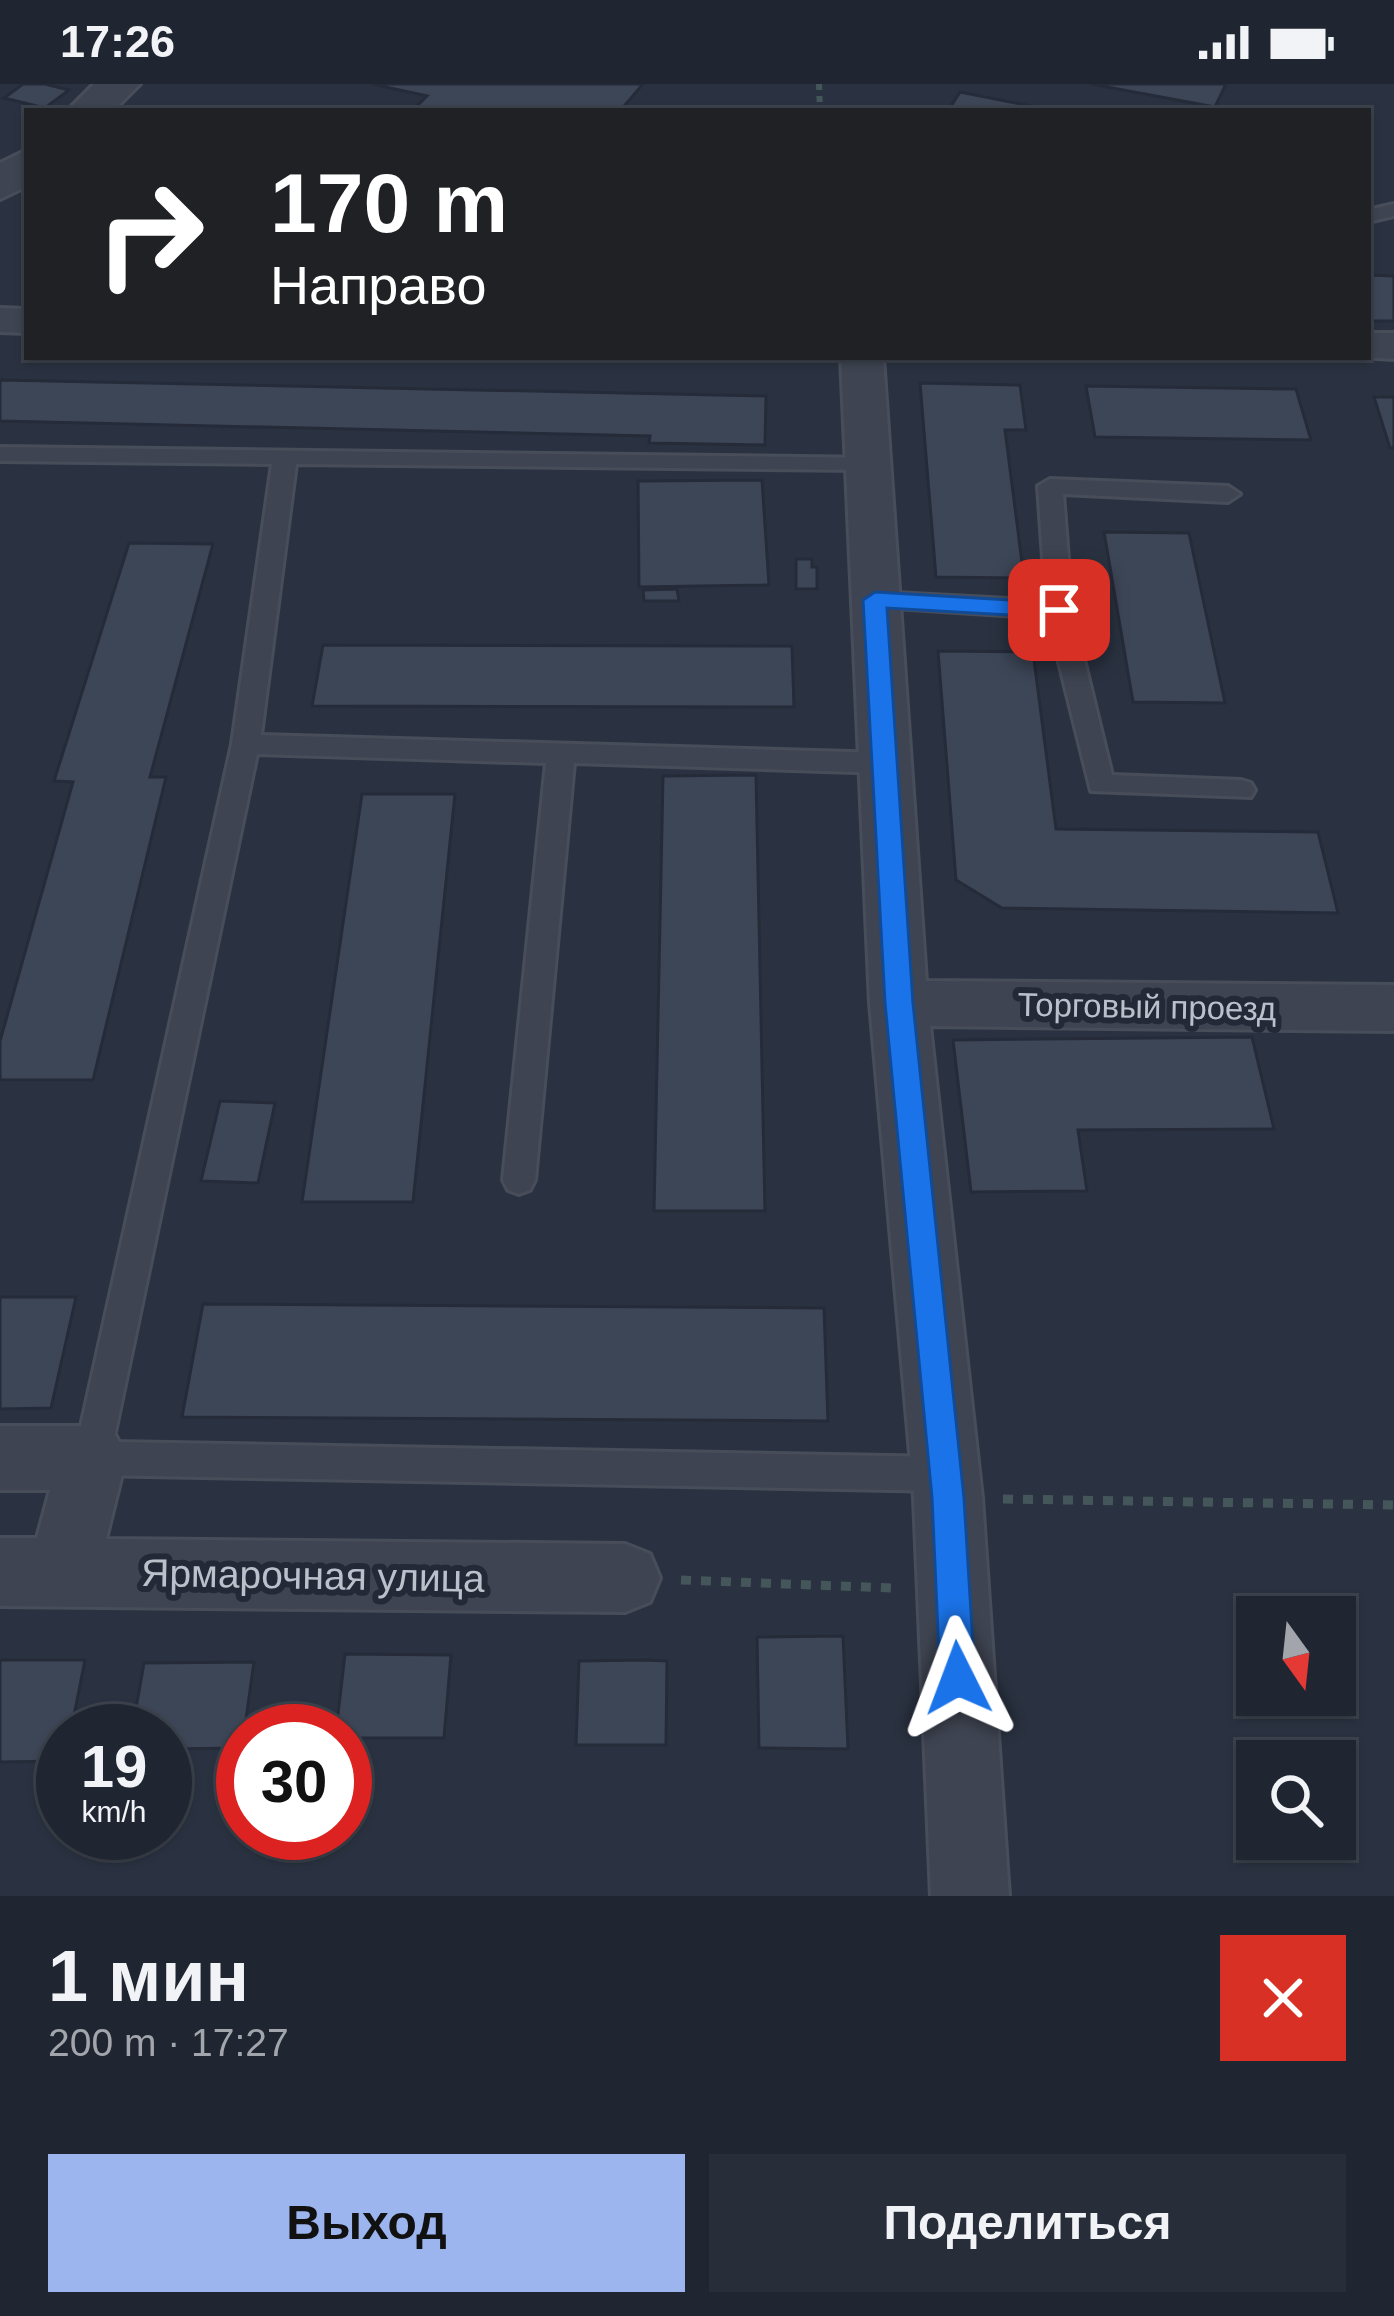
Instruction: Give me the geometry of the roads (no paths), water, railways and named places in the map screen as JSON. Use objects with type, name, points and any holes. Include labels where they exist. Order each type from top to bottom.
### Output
[{"type":"street","points":[[91,108],[119,84]]},
{"type":"street","points":[[0,186],[24,166]]},
{"type":"street","points":[[862,360],[899,1003],[947,1486],[970,1896]]},
{"type":"street","name":"Торговый проезд","points":[[899,1003],[1394,1008]]},
{"type":"street","points":[[0,1458],[92,1458],[32,1572]]},
{"type":"street","name":"Ярмарочная улица","points":[[32,1572],[625,1578]]},
{"type":"lane","points":[[0,454],[866,463]]},
{"type":"lane","points":[[285,457],[246,744],[92,1458],[947,1486]]},
{"type":"lane","points":[[1228,494],[1050,486],[1059,610],[1101,784],[1241,790]]},
{"type":"lane","points":[[875,600],[1059,610]]},
{"type":"lane","points":[[246,744],[886,763]]},
{"type":"lane","points":[[519,1180],[561,753]]}]
